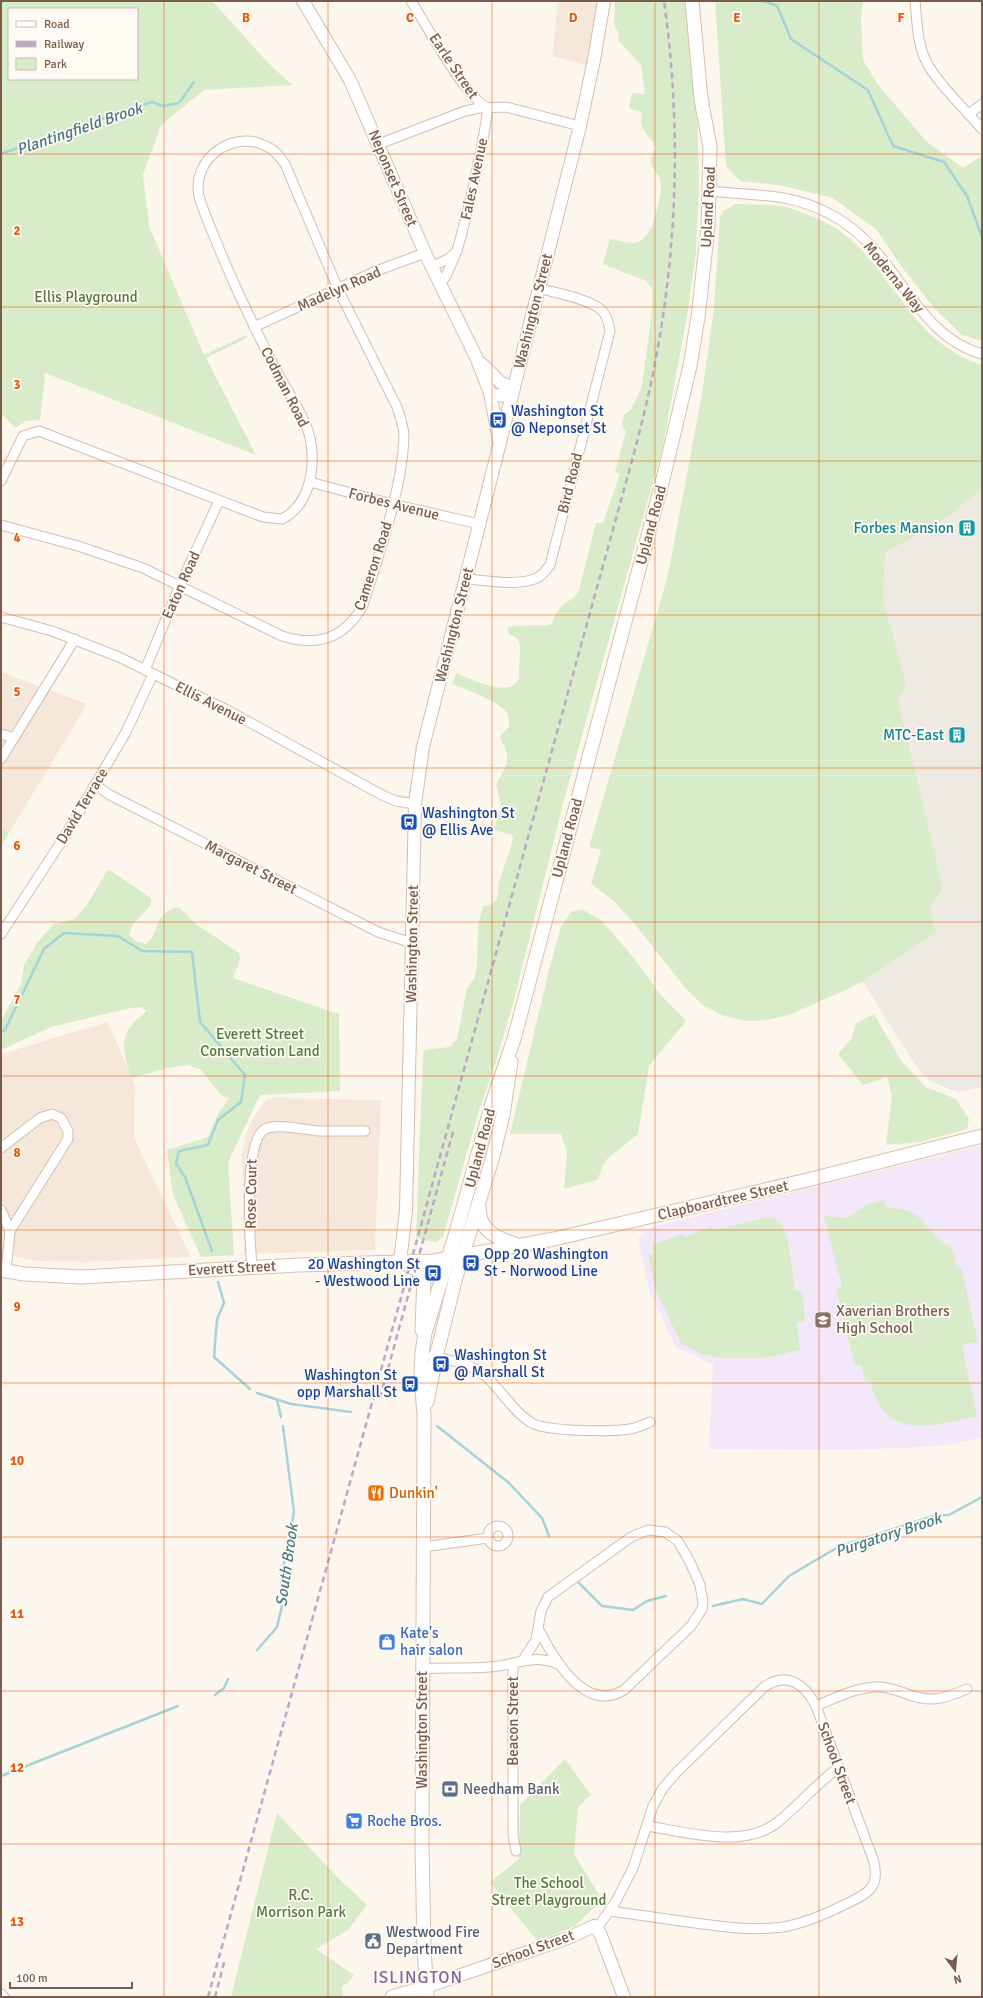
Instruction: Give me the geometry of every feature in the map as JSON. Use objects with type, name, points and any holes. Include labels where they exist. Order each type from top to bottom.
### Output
[{"type":"main road","name":"Upland Road","points":[[448,1259],[495,1095],[514,1039],[676,425],[698,317],[710,191],[710,147],[701,99],[692,1]]},
{"type":"main road","name":"Upland Road","points":[[463,1256],[479,1204],[503,1115],[514,1039]]},
{"type":"main road","name":"Clapboardtree Street","points":[[463,1256],[554,1239],[701,1205],[982,1136]]},
{"type":"main road","points":[[479,1204],[481,1221],[488,1231],[499,1239],[517,1245]]},
{"type":"main road","name":"Everett Street","points":[[4,1271],[32,1275],[81,1277],[400,1262],[448,1259],[463,1256]]},
{"type":"main road","name":"Washington Street","points":[[424,1415],[436,1357],[456,1277],[463,1256]]},
{"type":"main road","name":"Washington Street","points":[[427,1992],[422,1897],[424,1415],[421,1392],[422,1353],[425,1333],[448,1259]]},
{"type":"main road","points":[[400,1262],[419,1271],[424,1278],[422,1353]]},
{"type":"main road","points":[[392,1997],[427,1992]]},
{"type":"street","name":"Neponset Street","points":[[303,1],[350,80],[425,253],[476,357],[490,393],[500,445]]},
{"type":"street","name":"Earle Street","points":[[411,1],[465,87],[481,105],[488,108]]},
{"type":"street","name":"Washington Street","points":[[400,1262],[406,1210],[415,804],[423,747],[580,126],[594,60],[604,1]]},
{"type":"street","points":[[915,1],[917,26],[925,59],[939,80],[982,129]]},
{"type":"street","points":[[969,114],[982,104]]},
{"type":"street","points":[[379,144],[465,111],[488,108],[506,107],[580,126]]},
{"type":"street","name":"Fales Avenue","points":[[440,284],[447,274],[457,251],[466,220],[488,108]]},
{"type":"street","name":"Codman Road","points":[[1,481],[23,436],[39,431],[263,517],[282,519],[296,509],[302,500],[310,482],[312,468],[311,442],[309,435],[254,327],[229,273],[199,194],[200,173],[206,161],[222,147],[234,142],[246,141],[268,146],[277,153],[285,164],[297,189],[338,289]]},
{"type":"street","name":"Moderna Way","points":[[710,191],[751,193],[785,197],[806,203],[837,218],[855,231],[878,254],[917,305],[939,330],[959,345],[982,354]]},
{"type":"street","points":[[432,267],[448,259],[457,251]]},
{"type":"street","name":"Madelyn Road","points":[[254,327],[376,271],[425,253]]},
{"type":"street","name":"Bird Road","points":[[466,579],[511,582],[529,580],[538,578],[544,573],[550,564],[610,331],[606,316],[600,308],[586,302],[538,288]]},
{"type":"street","name":"Cameron Road","points":[[1,525],[78,546],[143,568],[282,636],[298,641],[320,640],[334,635],[346,627],[357,617],[363,605],[397,490],[404,436],[397,407],[338,289]]},
{"type":"street","name":"Neponset Street","points":[[476,357],[489,373],[513,392]]},
{"type":"street","points":[[490,393],[513,392]]},
{"type":"street","name":"Forbes Avenue","points":[[310,482],[392,504],[479,524]]},
{"type":"street","name":"Eaton Road","points":[[149,672],[180,585],[219,500]]},
{"type":"street","name":"Ellis Avenue","points":[[1,617],[75,639],[120,657],[229,711],[382,795],[396,801],[415,804]]},
{"type":"street","points":[[1,759],[75,639]]},
{"type":"street","name":"David Terrace","points":[[1,934],[65,836],[126,732],[149,672]]},
{"type":"street","points":[[1,734],[14,738]]},
{"type":"street","name":"Margaret Street","points":[[94,785],[110,795],[378,932],[412,943]]},
{"type":"street","points":[[1,1148],[40,1118],[52,1114],[61,1118],[68,1131],[68,1139],[10,1231],[4,1271]]},
{"type":"street","name":"Rose Court","points":[[252,1268],[250,1203],[251,1160],[258,1135],[266,1128],[278,1127],[365,1131]]},
{"type":"street","points":[[1,1210],[10,1231]]},
{"type":"street","points":[[422,1353],[469,1367],[484,1375],[518,1413],[538,1426],[554,1429],[619,1430],[630,1429],[650,1422]]},
{"type":"street","points":[[523,1660],[533,1647],[539,1630],[541,1611],[548,1597],[631,1537],[648,1530],[657,1530],[672,1537],[683,1548],[700,1585],[703,1602],[702,1609],[691,1626],[629,1684],[615,1695],[602,1697],[593,1695],[578,1684],[558,1664],[539,1630]]},
{"type":"street","points":[[423,1547],[488,1538]]},
{"type":"street","points":[[422,1670],[489,1668],[523,1660],[541,1659],[558,1664]]},
{"type":"street","name":"Beacon Street","points":[[513,1663],[513,1835],[516,1851]]},
{"type":"street","name":"School Street","points":[[427,1992],[568,1938],[591,1927],[597,1928],[610,1911],[633,1868],[655,1801],[666,1784],[764,1687],[778,1680],[786,1680],[793,1682],[806,1690],[816,1706],[876,1867],[875,1883],[871,1889],[860,1897],[829,1912],[784,1927],[759,1929],[731,1928],[610,1911]]},
{"type":"street","points":[[816,1706],[850,1692],[870,1687],[890,1688],[928,1700],[946,1698],[967,1689]]},
{"type":"street","points":[[647,1826],[722,1837],[751,1835],[778,1822],[820,1782],[838,1768]]},
{"type":"street","points":[[597,1928],[623,1996]]},
{"type":"street","points":[[1,1994],[4,1997]]},
{"type":"shaded area","points":[[558,1],[599,1],[589,66],[552,56]]},
{"type":"shaded area","points":[[982,489],[982,1087],[958,1092],[929,1081],[914,1063],[863,982],[936,932],[930,908],[943,888],[898,700],[907,686],[883,600],[885,553],[943,520]]},
{"type":"shaded area","points":[[1,672],[87,704],[9,833],[1,828]]},
{"type":"shaded area","points":[[108,1022],[135,1086],[134,1138],[191,1257],[86,1262],[36,1261],[1,1254],[1,1054]]},
{"type":"shaded area","points":[[268,1099],[381,1100],[375,1250],[244,1254],[242,1152],[248,1129],[256,1113]]},
{"type":"shaded area","name":"Xaverian Brothers High School","points":[[982,1145],[982,1437],[950,1445],[900,1448],[842,1450],[709,1449],[713,1364],[676,1348],[650,1292],[638,1239],[652,1227]]},
{"type":"green space","name":"Ellis Playground","points":[[1,1],[212,1],[261,55],[293,85],[204,90],[161,125],[143,175],[149,226],[204,355],[246,335],[247,338],[206,358],[256,455],[45,373],[40,420],[26,421],[15,428],[1,413]]},
{"type":"green space","points":[[615,1],[686,1],[694,59],[699,185],[696,252],[687,316],[663,446],[564,800],[513,1004],[493,1071],[480,1107],[443,1237],[436,1242],[416,1238],[423,1055],[425,1050],[450,1047],[457,1039],[467,988],[474,979],[477,966],[478,925],[483,906],[490,905],[497,899],[499,882],[513,840],[512,835],[494,830],[501,805],[496,785],[507,762],[506,752],[500,737],[509,726],[508,714],[490,700],[452,684],[456,673],[499,688],[506,688],[513,685],[519,679],[520,646],[518,639],[509,634],[507,628],[512,626],[549,625],[552,623],[556,613],[565,603],[574,598],[579,590],[596,523],[603,523],[620,474],[615,472],[626,431],[622,426],[624,415],[632,408],[642,386],[652,311],[652,288],[646,281],[603,264],[610,239],[634,243],[641,241],[646,235],[655,218],[661,184],[658,175],[651,164],[652,155],[656,148],[644,132],[641,124],[642,112],[629,108],[632,93],[645,94],[641,65],[619,41],[618,32],[614,25]]},
{"type":"green space","points":[[715,1],[863,1],[861,18],[863,60],[879,86],[927,142],[963,168],[982,156],[982,341],[962,335],[935,309],[901,266],[876,229],[833,198],[779,185],[740,181],[726,166]]},
{"type":"green space","points":[[736,204],[771,205],[790,208],[829,224],[850,239],[867,256],[923,327],[940,342],[959,355],[982,365],[982,489],[943,520],[885,553],[883,600],[907,686],[898,700],[943,888],[930,908],[936,932],[863,982],[789,1015],[767,1020],[747,1021],[724,1016],[703,1005],[687,990],[633,922],[613,900],[591,884],[601,850],[589,847],[668,575],[702,394],[714,309],[720,217],[724,210]]},
{"type":"green space","points":[[1,828],[9,833],[1,845]]},
{"type":"green space","name":"Everett Street Conservation Land","points":[[108,869],[151,898],[151,905],[133,924],[129,935],[135,941],[146,944],[151,939],[161,917],[171,909],[179,907],[196,924],[239,953],[240,960],[233,978],[339,1014],[340,1091],[260,1095],[228,1162],[234,1255],[201,1257],[173,1195],[167,1150],[208,1137],[217,1116],[229,1098],[222,1096],[201,1070],[188,1065],[168,1068],[131,1078],[125,1056],[124,1042],[129,1028],[144,1014],[146,1010],[141,1007],[130,1008],[51,1027],[1,1050],[1,1021],[21,984],[24,965],[37,943],[54,924],[75,919],[87,905]]},
{"type":"green space","points":[[582,909],[602,921],[632,956],[660,994],[686,1021],[649,1066],[638,1134],[606,1160],[597,1180],[564,1189],[567,1152],[561,1134],[510,1134],[549,970],[561,927],[571,912]]},
{"type":"green space","points":[[874,1014],[902,1062],[926,1087],[956,1099],[969,1119],[967,1129],[920,1142],[886,1145],[892,1096],[887,1077],[863,1085],[838,1054],[852,1038],[856,1023]]},
{"type":"green space","points":[[883,1200],[886,1207],[915,1214],[952,1250],[957,1268],[961,1267],[978,1342],[962,1345],[977,1417],[926,1425],[912,1425],[898,1422],[887,1414],[877,1401],[870,1381],[865,1381],[861,1365],[855,1366],[836,1289],[842,1287],[824,1216],[848,1218],[868,1204]]},
{"type":"green space","points":[[768,1217],[774,1218],[778,1221],[784,1230],[791,1256],[795,1291],[802,1291],[805,1321],[797,1322],[800,1350],[765,1358],[723,1358],[701,1354],[681,1343],[656,1291],[648,1255],[654,1253],[651,1246],[682,1234],[684,1237],[712,1226],[713,1230]]},
{"type":"green space","name":"The School Street Playground","points":[[565,1759],[591,1795],[578,1807],[574,1854],[602,1900],[575,1926],[537,1941],[490,1882],[519,1859],[520,1805]]},
{"type":"green space","name":"R.C. Morrison Park","points":[[277,1813],[337,1877],[367,1905],[348,1930],[316,1949],[354,1975],[348,1983],[342,1986],[343,1997],[231,1997]]},
{"type":"waterway","name":"Plantingfield Brook","points":[[764,1],[777,6],[791,39],[868,90],[893,146],[944,162],[967,196],[982,237]]},
{"type":"waterway","name":"Plantingfield Brook","points":[[1,154],[152,102],[163,106],[179,103],[194,82]]},
{"type":"waterway","name":"Purgatory Brook","points":[[1,1032],[5,1030],[44,949],[64,933],[118,936],[142,951],[192,952],[200,1022],[245,1075],[241,1102],[218,1120],[208,1145],[179,1151],[176,1163],[185,1177],[212,1251]]},
{"type":"waterway","name":"Purgatory Brook","points":[[218,1282],[224,1303],[217,1319],[214,1357],[250,1389]]},
{"type":"waterway","name":"Purgatory Brook","points":[[257,1393],[291,1404],[351,1412]]},
{"type":"waterway","name":"South Brook","points":[[277,1400],[281,1417]]},
{"type":"waterway","name":"South Brook","points":[[257,1650],[277,1627],[283,1602],[281,1579],[294,1512],[283,1426]]},
{"type":"waterway","name":"Purgatory Brook","points":[[437,1426],[509,1483],[542,1518],[549,1536]]},
{"type":"waterway","name":"Purgatory Brook","points":[[713,1606],[743,1599],[762,1604],[789,1576],[838,1547],[936,1515],[949,1515],[982,1497]]},
{"type":"waterway","name":"Purgatory Brook","points":[[579,1583],[602,1606],[633,1610],[647,1601],[666,1596]]},
{"type":"waterway","name":"South Brook","points":[[215,1695],[224,1688],[228,1679]]},
{"type":"waterway","name":"South Brook","points":[[1,1776],[178,1706]]},
{"type":"railway","points":[[208,1997],[630,469],[648,399],[663,318],[672,228],[674,182],[675,137],[673,91],[664,1]]},
{"type":"railway","points":[[380,1398],[454,1128]]},
{"type":"railway","points":[[215,1997],[225,1959]]},
{"type":"place","name":"Washington St @ Neponset St","points":[[498,420]]},
{"type":"place","name":"Forbes Mansion","points":[[967,528]]},
{"type":"place","name":"MTC-East","points":[[957,735]]},
{"type":"place","name":"Washington St @ Ellis Ave","points":[[409,822]]},
{"type":"place","name":"Opp 20 Washington St - Norwood Line","points":[[471,1263]]},
{"type":"place","name":"20 Washington St - Westwood Line","points":[[433,1273]]},
{"type":"place","name":"Xaverian Brothers High School","points":[[823,1320]]},
{"type":"place","name":"Washington St @ Marshall St","points":[[441,1364]]},
{"type":"place","name":"Washington St opp Marshall St","points":[[410,1384]]},
{"type":"place","name":"Dunkin'","points":[[376,1493]]},
{"type":"place","name":"Kate's hair salon","points":[[387,1642]]},
{"type":"place","name":"Needham Bank","points":[[450,1789]]},
{"type":"place","name":"Roche Bros.","points":[[354,1821]]},
{"type":"place","name":"Westwood Fire Department","points":[[373,1941]]},
{"type":"district","name":"ISLINGTON","points":[[418,1977]]}]
